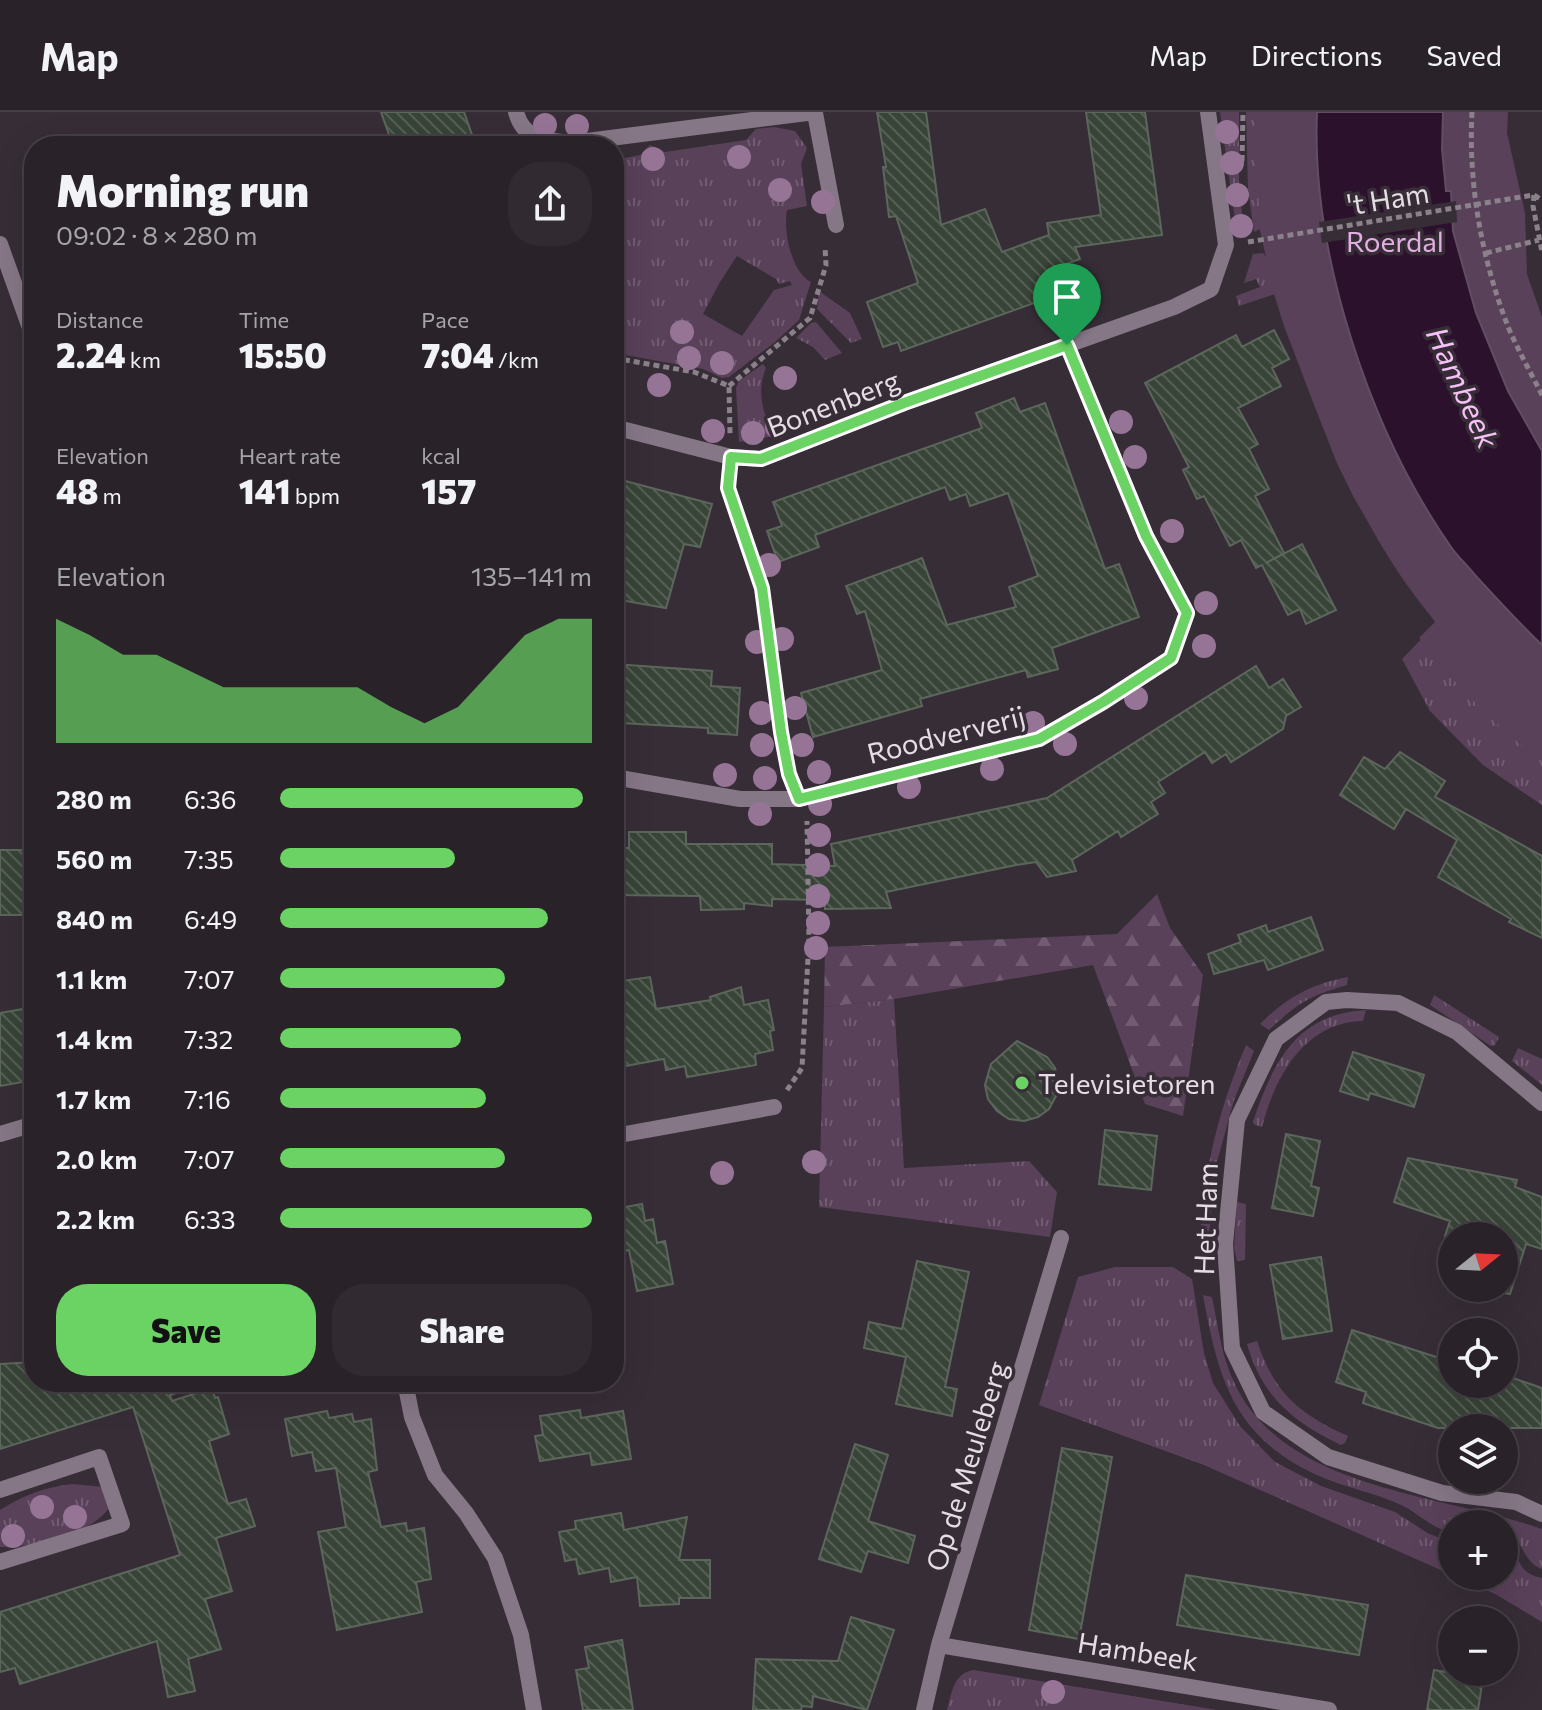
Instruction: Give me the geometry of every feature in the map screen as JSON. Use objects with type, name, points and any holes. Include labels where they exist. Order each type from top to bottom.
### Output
[{"type":"street","points":[[516,112],[518,122],[533,136]]},
{"type":"street","points":[[624,136],[815,112],[836,225]]},
{"type":"street","name":"Bonenberg","points":[[624,430],[731,457],[761,459],[904,403],[1174,307],[1211,289],[1226,245],[1208,112]]},
{"type":"street","points":[[0,244],[24,311]]},
{"type":"street","name":"Roodververij","points":[[624,779],[740,799],[799,799],[1039,739],[1171,658],[1187,613],[1146,536],[1067,345]]},
{"type":"street","name":"Het Ham","points":[[1542,1103],[1457,1032],[1398,1003],[1326,1002],[1276,1039],[1237,1120],[1225,1244],[1232,1348],[1263,1412],[1328,1457],[1442,1493],[1516,1502],[1542,1514]]},
{"type":"street","points":[[624,1134],[774,1107]]},
{"type":"street","points":[[0,1134],[24,1127]]},
{"type":"street","name":"Op de Meuleberg","points":[[924,1710],[939,1645],[1061,1238]]},
{"type":"street","points":[[407,1392],[412,1417],[435,1475],[466,1513],[495,1558],[521,1635],[534,1710]]},
{"type":"street","points":[[0,1490],[99,1457],[122,1524],[0,1562]]},
{"type":"street","name":"Hambeek","points":[[939,1645],[1329,1710]]},
{"type":"path","points":[[1472,112],[1472,171],[1485,253],[1509,329],[1542,395]]},
{"type":"path","points":[[1534,195],[1542,200]]},
{"type":"path","points":[[1534,195],[1542,252]]},
{"type":"path","name":"'t Ham","points":[[1249,230],[1262,239],[1534,195]]},
{"type":"path","points":[[729,386],[810,318],[826,265],[825,229],[836,225]]},
{"type":"path","points":[[1485,253],[1539,240]]},
{"type":"path","points":[[624,360],[694,372],[729,386]]},
{"type":"path","points":[[729,386],[731,457],[728,488],[762,588],[789,774],[809,825],[809,939],[802,1068],[774,1107]]},
{"type":"green space","points":[[1220,112],[1239,112],[1239,193],[1245,233],[1237,234]]},
{"type":"green space","points":[[1246,112],[1317,112],[1542,645],[1542,805],[1483,765],[1430,711],[1402,659],[1437,623],[1410,589],[1362,510],[1304,379],[1275,294],[1239,306],[1236,296],[1260,287],[1256,279],[1244,283],[1253,254],[1263,253],[1267,258],[1260,229],[1254,232],[1248,189]]},
{"type":"green space","name":"Roerdal","points":[[1254,112],[1508,112],[1507,133],[1525,213],[1527,274],[1542,317],[1542,761],[1476,704],[1419,638],[1435,622],[1382,546],[1336,461],[1274,294],[1260,230]]},
{"type":"green space","points":[[774,127],[795,131],[807,148],[801,164],[807,206],[787,210],[786,218],[790,250],[798,269],[811,282],[799,320],[729,377],[722,378],[703,369],[624,355],[624,158],[640,155],[650,145],[665,152],[746,140],[756,129]],"holes":[[[737,256],[776,279],[779,284],[790,281],[792,285],[774,290],[742,336],[703,314]]]},
{"type":"green space","points":[[819,291],[850,313],[862,339],[851,343],[817,309]]},
{"type":"green space","points":[[816,322],[842,353],[825,360],[813,347],[796,338]]},
{"type":"green space","points":[[763,364],[766,368],[761,386],[762,403],[774,436],[739,442],[736,388],[739,381]]},
{"type":"green space","points":[[1157,894],[1170,928],[1203,975],[1183,1116],[1145,1104],[1093,965],[894,999],[824,1007],[825,947],[1117,934]]},
{"type":"green space","points":[[1348,977],[1347,985],[1305,1002],[1269,1030],[1260,1024],[1300,993]]},
{"type":"green space","points":[[1434,995],[1499,1037],[1495,1045],[1491,1046],[1430,1005]]},
{"type":"green space","points":[[894,999],[904,1168],[1029,1161],[1057,1192],[1050,1237],[819,1207],[824,1007]]},
{"type":"green space","points":[[1366,1010],[1363,1021],[1324,1031],[1295,1056],[1275,1089],[1262,1127],[1255,1125],[1253,1122],[1269,1080],[1291,1045],[1305,1031],[1322,1021]]},
{"type":"green space","points":[[1246,1045],[1254,1051],[1234,1100],[1215,1169],[1209,1235],[1200,1237],[1214,1139]]},
{"type":"green space","points":[[1518,1048],[1542,1059],[1542,1085],[1512,1061]]},
{"type":"green space","points":[[1237,1202],[1246,1204],[1245,1260],[1237,1261],[1234,1248]]},
{"type":"green space","points":[[1115,1267],[1173,1267],[1192,1279],[1204,1353],[1213,1383],[1240,1426],[1275,1462],[1321,1486],[1395,1512],[1438,1537],[1438,1569],[1204,1465],[1039,1405],[1078,1277]]},
{"type":"green space","points":[[1203,1295],[1212,1297],[1233,1380],[1256,1417],[1288,1445],[1326,1467],[1369,1483],[1473,1510],[1438,1510],[1438,1527],[1399,1504],[1324,1478],[1294,1463],[1251,1427],[1236,1405],[1225,1382]]},
{"type":"green space","points":[[1257,1341],[1272,1375],[1290,1400],[1316,1419],[1348,1436],[1345,1443],[1341,1445],[1308,1427],[1282,1406],[1253,1363],[1247,1344]]},
{"type":"green space","points":[[73,1484],[104,1487],[112,1504],[91,1524],[62,1538],[0,1547],[0,1510],[35,1492]]},
{"type":"green space","points":[[1518,1522],[1542,1529],[1542,1569],[1530,1561],[1518,1543]]},
{"type":"green space","points":[[1518,1559],[1527,1572],[1542,1578],[1542,1622],[1518,1606],[1486,1590],[1518,1590]]},
{"type":"green space","points":[[974,1670],[1216,1710],[947,1710],[958,1679]]},
{"type":"green space","points":[[1078,1687],[1216,1710],[1072,1710]]},
{"type":"water","points":[[1317,112],[1443,112],[1442,149],[1446,191],[1451,191],[1453,231],[1476,313],[1508,391],[1542,451],[1542,645],[1451,547],[1422,501],[1371,396],[1335,281],[1324,224],[1318,167]]},
{"type":"pier","points":[[1456,201],[1457,222],[1322,243],[1319,222]]},
{"type":"building","points":[[381,112],[464,112],[472,136],[389,136]]},
{"type":"building","points":[[877,112],[926,112],[941,225],[985,209],[1002,252],[1049,235],[1047,223],[1101,215],[1086,112],[1145,112],[1162,235],[1075,247],[1080,259],[1050,270],[1059,294],[901,351],[898,342],[883,347],[867,302],[918,283],[896,216],[889,217],[883,167],[886,167]]},
{"type":"building","points":[[1274,330],[1289,359],[1272,368],[1281,386],[1238,408],[1258,444],[1249,449],[1269,489],[1255,496],[1284,553],[1266,563],[1302,544],[1336,610],[1306,624],[1300,609],[1288,615],[1262,565],[1256,568],[1241,540],[1230,546],[1204,496],[1197,499],[1183,470],[1189,467],[1145,383],[1236,335],[1242,347]]},
{"type":"building","points":[[1014,398],[1020,412],[1045,403],[1105,569],[1119,564],[1139,617],[1052,648],[1058,669],[1028,677],[1026,670],[945,692],[920,699],[922,706],[813,737],[801,693],[882,670],[865,611],[857,614],[846,586],[922,558],[947,625],[1016,607],[1009,587],[1038,576],[1008,493],[970,506],[966,494],[950,500],[945,487],[815,535],[819,547],[778,562],[767,531],[782,526],[773,502],[982,428],[976,413]]},
{"type":"building","points":[[624,481],[712,504],[700,547],[684,544],[666,608],[624,601]]},
{"type":"building","points":[[624,665],[712,671],[711,686],[740,688],[737,735],[708,733],[708,728],[624,723]]},
{"type":"building","points":[[1256,666],[1269,688],[1283,679],[1301,707],[1286,716],[1283,729],[1231,762],[1226,754],[1212,763],[1205,752],[1158,782],[1165,793],[1151,802],[1158,814],[1121,837],[1118,831],[1072,860],[1076,871],[1047,877],[1036,862],[1016,865],[886,892],[891,908],[825,909],[825,900],[772,899],[772,906],[744,903],[744,909],[701,910],[700,896],[624,895],[624,848],[629,848],[629,832],[686,832],[686,844],[772,844],[772,864],[835,866],[831,844],[1047,798]]},
{"type":"building","points":[[1400,752],[1445,781],[1435,797],[1542,856],[1542,938],[1509,922],[1511,919],[1438,877],[1457,840],[1406,809],[1394,829],[1340,795],[1364,757],[1385,769]]},
{"type":"building","points":[[0,850],[24,850],[24,915],[0,915]]},
{"type":"building","points":[[1311,917],[1323,950],[1268,970],[1264,960],[1214,974],[1208,954],[1241,942],[1238,935],[1266,925],[1268,932]]},
{"type":"building","points":[[650,977],[656,1009],[711,1000],[710,997],[741,987],[744,1005],[768,1000],[774,1030],[770,1031],[773,1050],[755,1054],[756,1065],[687,1077],[685,1066],[666,1070],[664,1059],[624,1066],[624,981]]},
{"type":"building","points":[[24,1009],[24,1082],[0,1086],[0,1013]]},
{"type":"building","name":"Televisietoren","points":[[1017,1041],[1047,1057],[1055,1068],[1058,1082],[1056,1096],[1049,1109],[1038,1117],[1024,1121],[1009,1119],[997,1111],[988,1099],[985,1085],[991,1064]]},
{"type":"building","points":[[1353,1052],[1424,1075],[1414,1107],[1370,1093],[1368,1100],[1340,1091]]},
{"type":"building","points":[[1105,1130],[1157,1136],[1151,1190],[1099,1184]]},
{"type":"building","points":[[1286,1134],[1320,1141],[1311,1186],[1319,1188],[1313,1216],[1272,1208]]},
{"type":"building","points":[[1408,1158],[1517,1180],[1515,1187],[1542,1197],[1542,1249],[1526,1244],[1518,1269],[1518,1222],[1450,1222],[1394,1202]]},
{"type":"building","points":[[642,1204],[645,1221],[653,1219],[657,1243],[665,1241],[673,1284],[637,1291],[629,1250],[624,1251],[624,1207]]},
{"type":"building","points":[[1321,1257],[1332,1331],[1283,1339],[1270,1265]]},
{"type":"building","points":[[917,1261],[969,1272],[945,1387],[957,1389],[952,1416],[896,1404],[906,1357],[864,1348],[869,1322],[902,1329]]},
{"type":"building","points":[[1352,1330],[1438,1358],[1438,1398],[1518,1398],[1518,1380],[1542,1388],[1542,1428],[1518,1428],[1518,1414],[1438,1414],[1438,1428],[1363,1403],[1366,1392],[1336,1382]]},
{"type":"building","points":[[24,1363],[24,1392],[180,1392],[170,1395],[172,1401],[200,1392],[213,1392],[215,1398],[218,1397],[229,1434],[209,1441],[228,1504],[246,1499],[255,1526],[216,1538],[232,1591],[205,1599],[221,1649],[188,1659],[195,1691],[168,1697],[157,1641],[20,1684],[15,1668],[0,1672],[0,1612],[180,1555],[133,1407],[0,1449],[0,1364]]},
{"type":"building","points":[[580,1410],[581,1418],[623,1411],[631,1459],[592,1465],[590,1453],[540,1461],[535,1436],[543,1435],[540,1416]]},
{"type":"building","points":[[327,1411],[329,1418],[352,1414],[354,1422],[371,1419],[377,1470],[368,1472],[381,1527],[406,1523],[407,1531],[424,1528],[431,1579],[416,1582],[422,1612],[337,1630],[318,1532],[346,1527],[336,1468],[316,1471],[312,1452],[292,1456],[285,1419]]},
{"type":"building","points":[[855,1444],[888,1455],[868,1521],[915,1536],[908,1563],[868,1551],[861,1572],[819,1559]]},
{"type":"building","points":[[1062,1448],[1112,1457],[1079,1639],[1029,1630]]},
{"type":"building","points":[[621,1513],[624,1530],[687,1517],[679,1560],[710,1560],[710,1598],[679,1598],[679,1604],[640,1606],[637,1577],[611,1582],[609,1568],[579,1574],[576,1559],[565,1561],[559,1532],[576,1529],[575,1521]]},
{"type":"building","points":[[1186,1575],[1368,1605],[1359,1655],[1177,1625]]},
{"type":"building","points":[[851,1617],[894,1630],[867,1710],[813,1696],[812,1707],[802,1706],[801,1710],[753,1710],[756,1659],[838,1661]]},
{"type":"building","points":[[622,1640],[633,1710],[583,1710],[576,1670],[589,1668],[585,1647]]},
{"type":"building","points":[[1434,1670],[1438,1671],[1438,1686],[1482,1686],[1478,1710],[1427,1710]]},
{"type":"place","name":"Televisietoren","points":[[1022,1083]]},
{"type":"route","points":[[1067,345],[1146,536],[1187,613],[1171,658],[1039,739],[799,799],[789,774],[781,732],[762,588],[728,488],[731,457],[761,459],[904,403],[1067,345]]}]
